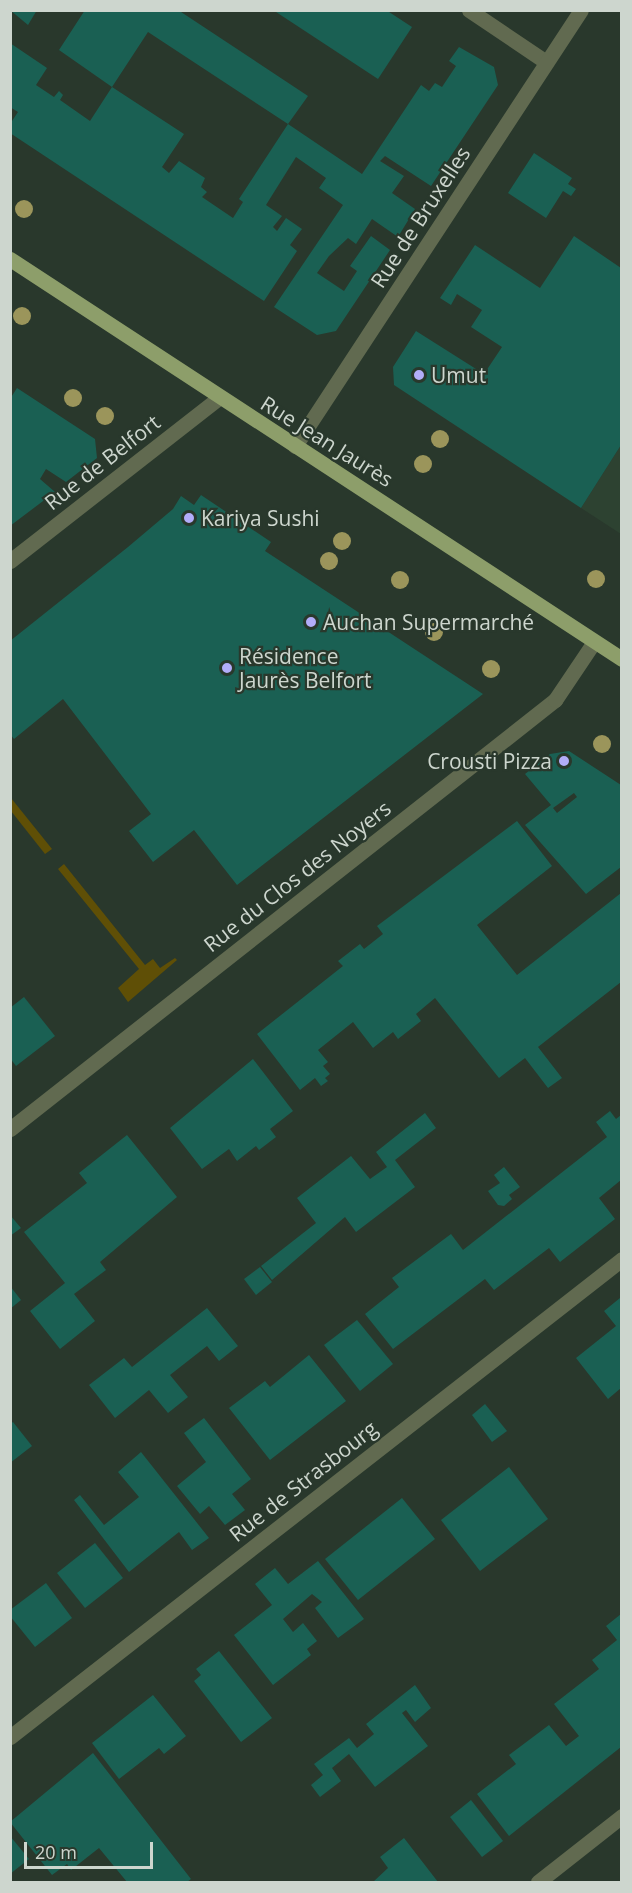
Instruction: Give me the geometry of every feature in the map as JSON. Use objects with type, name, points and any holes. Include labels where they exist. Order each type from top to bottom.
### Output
[{"type":"main road","name":"Rue Jean Jaurès","points":[[10,259],[219,398],[621,659]]},
{"type":"street","points":[[469,10],[546,62]]},
{"type":"street","name":"Rue de Bruxelles","points":[[295,446],[581,10]]},
{"type":"street","name":"Rue de Belfort","points":[[10,561],[219,398]]},
{"type":"street","name":"Rue du Clos des Noyers","points":[[10,1129],[555,700],[594,642]]},
{"type":"street","name":"Rue de Strasbourg","points":[[10,1737],[621,1259]]},
{"type":"street","points":[[538,1882],[621,1816]]},
{"type":"shaded area","points":[[621,445],[621,534],[581,508]]},
{"type":"shaded area","points":[[11,798],[52,849],[45,854],[11,811]]},
{"type":"shaded area","points":[[64,864],[145,965],[153,959],[160,968],[175,958],[177,960],[128,1002],[118,988],[139,969],[58,869]]},
{"type":"building","points":[[10,10],[37,10],[28,25]]},
{"type":"building","points":[[85,10],[178,10],[308,96],[288,124],[148,32],[112,87],[59,50]]},
{"type":"building","points":[[273,10],[386,10],[412,27],[378,79]]},
{"type":"building","points":[[10,43],[47,68],[36,85],[54,97],[59,91],[63,95],[60,100],[90,121],[112,87],[184,134],[162,167],[169,173],[179,161],[205,178],[201,187],[207,192],[202,197],[233,218],[243,202],[239,199],[288,124],[362,174],[421,85],[429,91],[435,83],[442,87],[456,66],[449,61],[459,47],[494,67],[498,85],[431,186],[385,156],[380,161],[404,176],[392,193],[415,209],[398,237],[372,219],[356,244],[348,238],[329,256],[317,273],[344,291],[357,271],[350,266],[371,236],[390,250],[336,331],[317,335],[274,307],[343,205],[319,188],[326,178],[296,157],[266,205],[282,216],[273,227],[277,231],[286,218],[302,229],[290,245],[297,251],[264,301],[10,133],[10,124],[18,112],[10,107]]},
{"type":"building","points":[[534,153],[572,178],[568,184],[576,189],[571,196],[563,191],[546,218],[508,193]]},
{"type":"building","points":[[574,236],[621,268],[621,445],[581,508],[394,385],[393,367],[416,331],[484,374],[502,347],[471,327],[482,310],[457,294],[451,305],[440,298],[475,245],[540,288]]},
{"type":"building","points":[[17,388],[95,439],[97,458],[66,482],[46,469],[40,479],[55,492],[10,526],[10,399]]},
{"type":"building","name":"Résidence Jaurès Belfort","points":[[201,495],[271,542],[265,551],[483,694],[237,885],[194,830],[153,862],[129,831],[151,814],[63,699],[14,739],[10,734],[10,641],[173,509],[181,496],[194,505]]},
{"type":"building","points":[[569,751],[621,785],[621,867],[586,894],[525,825],[551,805],[525,774],[550,754]],"holes":[[[574,793],[577,797],[557,813],[553,808]]]},
{"type":"building","points":[[517,821],[552,866],[477,925],[517,975],[621,893],[621,982],[538,1047],[562,1078],[548,1088],[525,1058],[499,1078],[435,998],[416,1014],[421,1021],[398,1039],[393,1032],[373,1048],[353,1022],[318,1050],[328,1062],[323,1066],[330,1074],[325,1078],[328,1081],[321,1086],[315,1078],[300,1090],[257,1034],[343,966],[338,961],[360,944],[364,949],[383,934],[377,926]]},
{"type":"building","points":[[24,997],[55,1036],[16,1066],[10,1058],[10,1008]]},
{"type":"building","points":[[253,1059],[293,1111],[270,1129],[276,1137],[259,1150],[256,1146],[237,1161],[229,1149],[202,1169],[170,1128]]},
{"type":"building","points":[[610,1111],[616,1119],[621,1115],[621,1180],[599,1198],[615,1219],[560,1262],[549,1248],[494,1290],[485,1279],[393,1349],[365,1314],[399,1287],[392,1278],[451,1234],[463,1250],[607,1137],[596,1122]]},
{"type":"building","points":[[425,1113],[436,1128],[395,1160],[415,1187],[356,1232],[345,1217],[272,1280],[261,1266],[316,1223],[297,1198],[351,1156],[370,1179],[387,1167],[376,1152]]},
{"type":"building","points":[[127,1135],[177,1197],[100,1262],[106,1270],[74,1294],[95,1321],[60,1349],[30,1311],[65,1283],[24,1232],[87,1183],[79,1173]]},
{"type":"building","points":[[504,1167],[520,1187],[509,1195],[512,1199],[504,1206],[498,1205],[488,1191],[500,1183],[494,1175]]},
{"type":"building","points":[[10,1215],[21,1228],[10,1236]]},
{"type":"building","points":[[260,1267],[272,1282],[256,1295],[244,1279]]},
{"type":"building","points":[[10,1286],[21,1300],[10,1309]]},
{"type":"building","points":[[620,1298],[621,1388],[608,1399],[576,1358],[616,1326],[604,1311]]},
{"type":"building","points":[[207,1308],[238,1346],[219,1361],[207,1346],[170,1375],[188,1397],[168,1413],[149,1390],[115,1418],[89,1385],[124,1358],[132,1367]]},
{"type":"building","points":[[357,1320],[393,1364],[360,1391],[324,1345]]},
{"type":"building","points":[[309,1355],[346,1401],[270,1460],[229,1408],[265,1381],[270,1387]]},
{"type":"building","points":[[485,1404],[507,1431],[492,1442],[472,1415]]},
{"type":"building","points":[[204,1418],[251,1479],[232,1494],[245,1510],[225,1525],[209,1506],[200,1514],[177,1486],[206,1462],[184,1433]]},
{"type":"building","points":[[13,1422],[32,1446],[10,1463],[10,1424]]},
{"type":"building","points":[[141,1452],[209,1538],[192,1550],[179,1532],[129,1572],[74,1500],[80,1495],[104,1525],[139,1497],[118,1472]]},
{"type":"building","points":[[509,1467],[548,1519],[480,1571],[441,1520]]},
{"type":"building","points":[[402,1498],[435,1539],[358,1600],[325,1559]]},
{"type":"building","points":[[95,1543],[123,1578],[85,1608],[57,1573]]},
{"type":"building","points":[[318,1561],[364,1619],[338,1638],[315,1608],[322,1602],[312,1594],[283,1619],[293,1632],[303,1623],[317,1641],[307,1649],[311,1655],[273,1685],[234,1635],[272,1605],[255,1584],[275,1568],[288,1584]]},
{"type":"building","points":[[46,1583],[72,1618],[35,1647],[10,1616],[10,1610]]},
{"type":"building","points":[[621,1614],[621,1747],[509,1836],[477,1794],[516,1764],[509,1755],[549,1725],[566,1746],[579,1736],[554,1704],[599,1669],[592,1660],[617,1640],[606,1626]]},
{"type":"building","points":[[219,1651],[272,1718],[241,1742],[194,1681],[201,1675],[196,1669]]},
{"type":"building","points":[[415,1685],[431,1708],[415,1722],[406,1710],[402,1713],[428,1746],[375,1787],[349,1754],[332,1768],[341,1781],[320,1797],[311,1785],[323,1775],[314,1764],[349,1738],[357,1748],[374,1734],[366,1724]]},
{"type":"building","points":[[153,1695],[186,1736],[164,1754],[159,1748],[119,1779],[92,1743]]},
{"type":"building","points":[[93,1753],[191,1879],[187,1882],[127,1882],[99,1848],[71,1870],[67,1864],[52,1875],[10,1822]]},
{"type":"building","points":[[471,1800],[503,1841],[482,1857],[450,1817]]},
{"type":"building","points":[[10,1836],[29,1859],[10,1874]]},
{"type":"building","points":[[404,1838],[438,1882],[373,1882],[388,1868],[380,1857]]},
{"type":"place","name":"Umut","points":[[419,375]]},
{"type":"place","name":"Kariya Sushi","points":[[189,518]]},
{"type":"place","name":"Auchan Supermarché","points":[[311,622]]},
{"type":"place","name":"Résidence Jaurès Belfort","points":[[227,668]]},
{"type":"place","name":"Crousti Pizza","points":[[564,761]]}]
